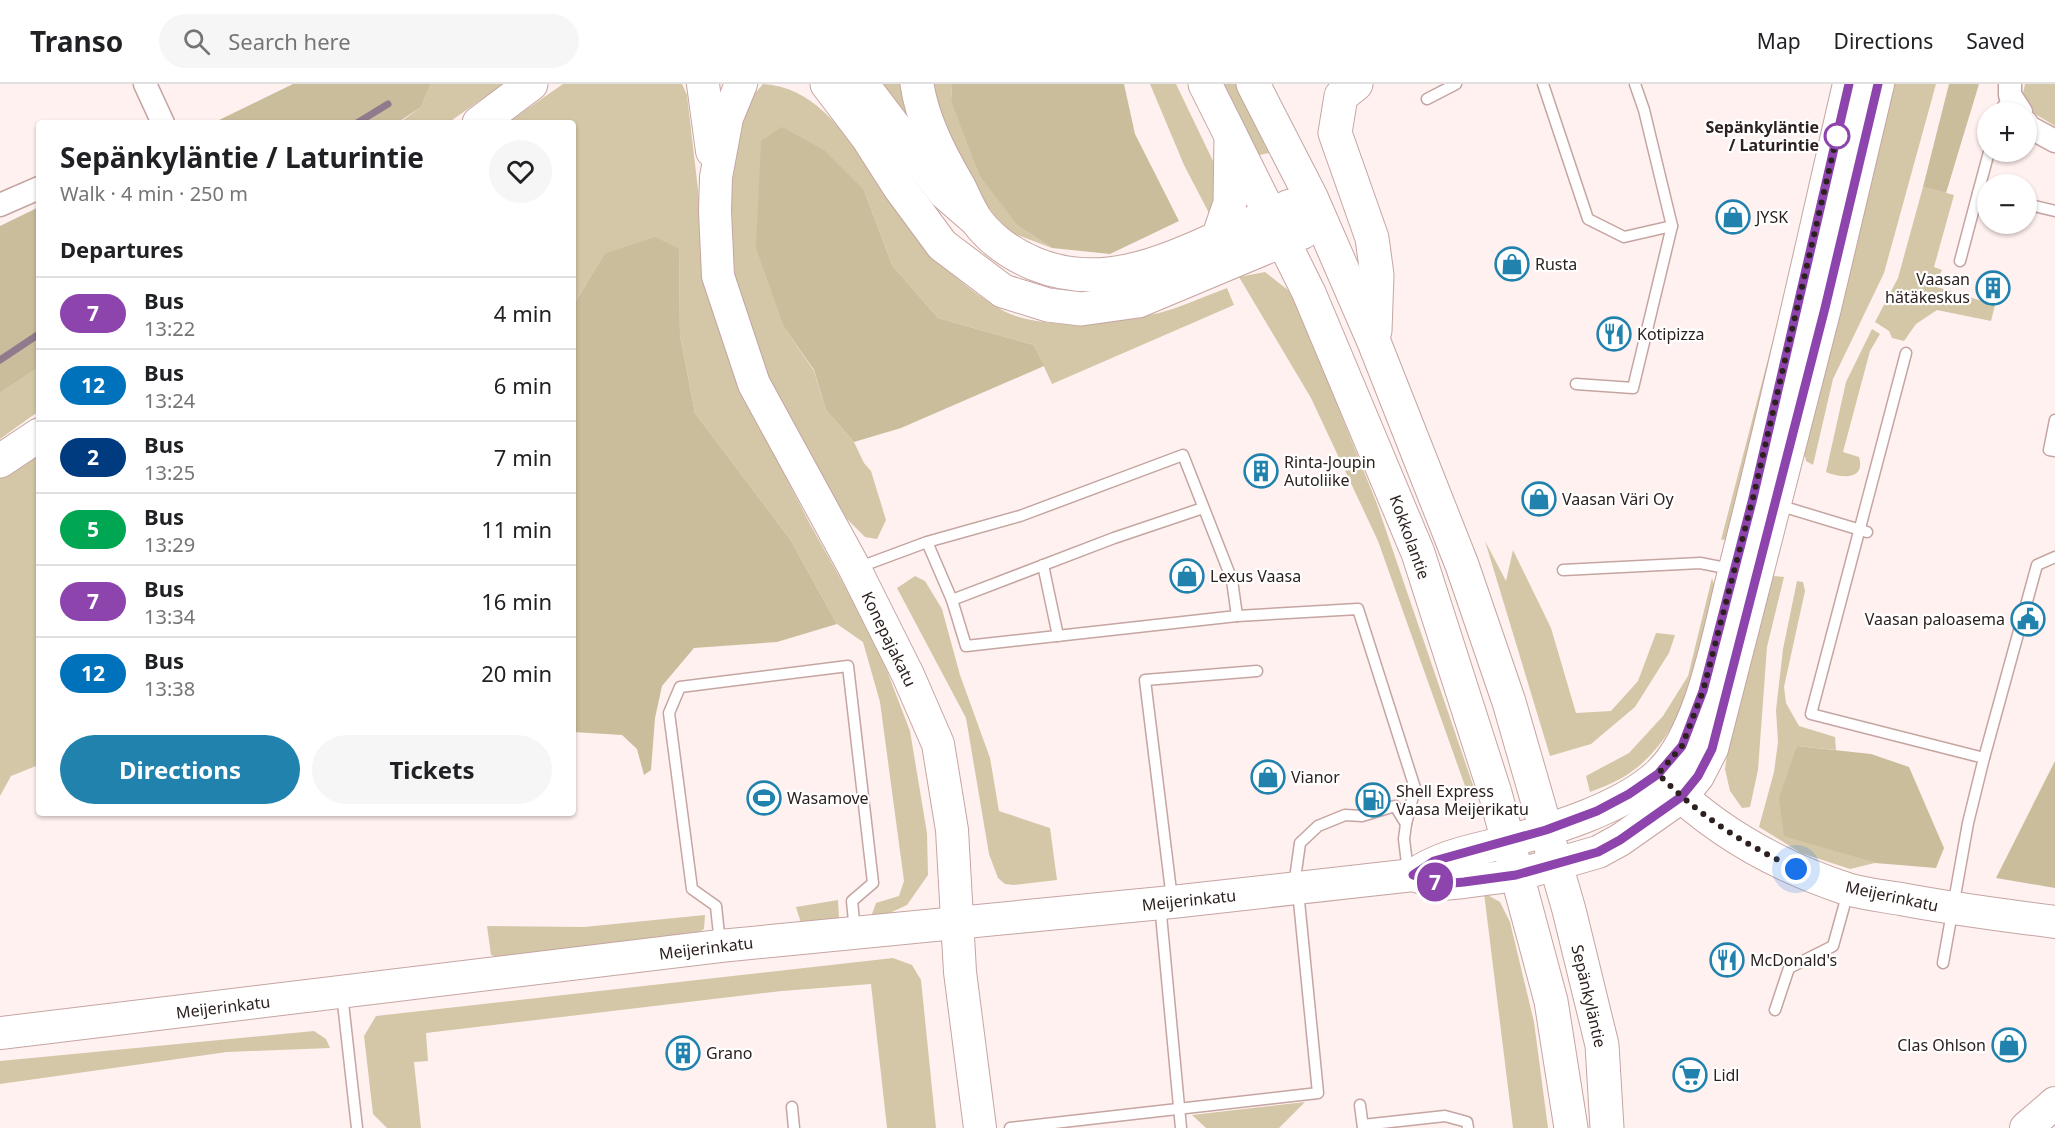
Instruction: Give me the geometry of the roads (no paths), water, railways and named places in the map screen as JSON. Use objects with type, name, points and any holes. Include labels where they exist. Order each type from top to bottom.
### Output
[{"type":"main road","points":[[483,120],[531,84]]},
{"type":"main road","points":[[826,84],[868,138],[900,188],[942,245],[1003,291],[1048,305],[1081,309],[1138,301],[1277,227],[1317,210]]},
{"type":"main road","points":[[862,84],[944,192],[976,219],[1007,250],[1052,271],[1073,276],[1122,273],[1182,254],[1218,238],[1277,227]]},
{"type":"main road","points":[[917,84],[942,158],[976,219]]},
{"type":"main road","name":"Kokkolantie","points":[[1205,84],[1314,303],[1418,553],[1508,842],[1516,875]]},
{"type":"main road","points":[[1253,84],[1317,210],[1374,342],[1462,565],[1509,702],[1557,866]]},
{"type":"main road","points":[[1356,84],[1341,96],[1335,133],[1372,238],[1377,275],[1374,342]]},
{"type":"main road","points":[[1218,238],[1230,203],[1232,136]]},
{"type":"main road","points":[[0,461],[36,437]]},
{"type":"main road","name":"Sepänkyläntie","points":[[1557,866],[1602,1045],[1607,1128]]},
{"type":"main road","points":[[1516,875],[1551,1001],[1571,1128]]},
{"type":"street","points":[[145,84],[162,120]]},
{"type":"street","name":"Konepajakatu","points":[[703,84],[716,177]]},
{"type":"street","name":"Konepajakatu","points":[[741,84],[727,117],[716,177],[714,210],[718,276],[754,384],[855,569],[908,675],[938,744],[952,830],[960,972],[980,1128]]},
{"type":"street","points":[[1764,501],[1849,84]]},
{"type":"street","points":[[1681,797],[1698,776],[1712,749],[1746,571],[1878,84]]},
{"type":"street","points":[[2037,131],[2055,141]]},
{"type":"street","points":[[0,205],[36,189]]},
{"type":"street","points":[[1658,774],[1682,746],[1746,571]]},
{"type":"street","name":"Meijerinkatu","points":[[1411,875],[1434,861],[1508,842],[1597,811],[1629,794],[1658,774],[1681,797],[1742,843],[1796,869],[1848,889],[1954,909],[2055,922]]},
{"type":"street","name":"Meijerinkatu","points":[[0,1033],[855,931],[1166,903],[1411,875],[1442,884],[1516,875],[1557,866],[1598,852],[1620,840],[1681,797]]},
{"type":"street","points":[[2026,1128],[2055,1103]]},
{"type":"lane","points":[[1427,99],[1456,84]]},
{"type":"lane","points":[[1543,84],[1588,219],[1624,237],[1672,226]]},
{"type":"lane","points":[[1576,384],[1633,388],[1672,226],[1644,110],[1635,84]]},
{"type":"lane","points":[[2037,207],[2055,211]]},
{"type":"lane","points":[[1960,261],[1977,211]]},
{"type":"lane","points":[[1906,353],[1862,530],[1810,714],[1984,759]]},
{"type":"lane","points":[[2055,420],[2049,450],[2055,451]]},
{"type":"lane","points":[[855,569],[927,542],[1020,516],[1183,455],[1232,580],[1237,616]]},
{"type":"lane","points":[[1764,501],[1862,530]]},
{"type":"lane","points":[[952,600],[1203,508]]},
{"type":"lane","points":[[927,542],[952,600],[966,646],[1237,616],[1358,609],[1415,788],[1404,839],[1411,875]]},
{"type":"lane","points":[[1943,963],[1968,823],[2037,565],[2055,557]]},
{"type":"lane","points":[[1563,570],[1700,563],[1746,571]]},
{"type":"lane","points":[[1043,565],[1058,636]]},
{"type":"lane","points":[[720,946],[716,906],[692,890],[669,713],[680,687],[848,666],[873,883],[852,901],[855,931]]},
{"type":"lane","points":[[1181,1128],[1166,903],[1144,680],[1257,671]]},
{"type":"lane","points":[[1010,1128],[1318,1093],[1295,888],[1300,843],[1318,826],[1345,815],[1362,816],[1395,806],[1406,824]]},
{"type":"lane","points":[[1775,1010],[1789,969],[1833,946],[1848,889]]},
{"type":"lane","points":[[341,992],[357,1128]]},
{"type":"lane","points":[[1360,1105],[1363,1127],[1445,1116],[1467,1122],[1468,1128]]},
{"type":"lane","points":[[792,1107],[794,1128]]},
{"type":"waterway","points":[[362,120],[388,104]]},
{"type":"waterway","points":[[0,360],[36,336]]},
{"type":"place","name":"Sepänkyläntie / Laturintie","points":[[1837,136]]},
{"type":"place","name":"JYSK","points":[[1733,217]]},
{"type":"place","name":"Rusta","points":[[1512,264]]},
{"type":"place","name":"Vaasan hätäkeskus","points":[[1993,288]]},
{"type":"place","name":"Kotipizza","points":[[1614,334]]},
{"type":"place","name":"Rinta-Joupin Autoliike","points":[[1261,471]]},
{"type":"place","name":"Vaasan Väri Oy","points":[[1539,499]]},
{"type":"place","name":"Lexus Vaasa","points":[[1187,576]]},
{"type":"place","name":"Vaasan paloasema","points":[[2028,619]]},
{"type":"place","name":"Vianor","points":[[1268,777]]},
{"type":"place","name":"Wasamove","points":[[764,798]]},
{"type":"place","name":"Shell Express Vaasa Meijerikatu","points":[[1373,800]]},
{"type":"place","name":"McDonald's","points":[[1727,960]]},
{"type":"place","name":"Clas Ohlson","points":[[2009,1045]]},
{"type":"place","name":"Grano","points":[[683,1053]]},
{"type":"place","name":"Lidl","points":[[1690,1075]]}]
